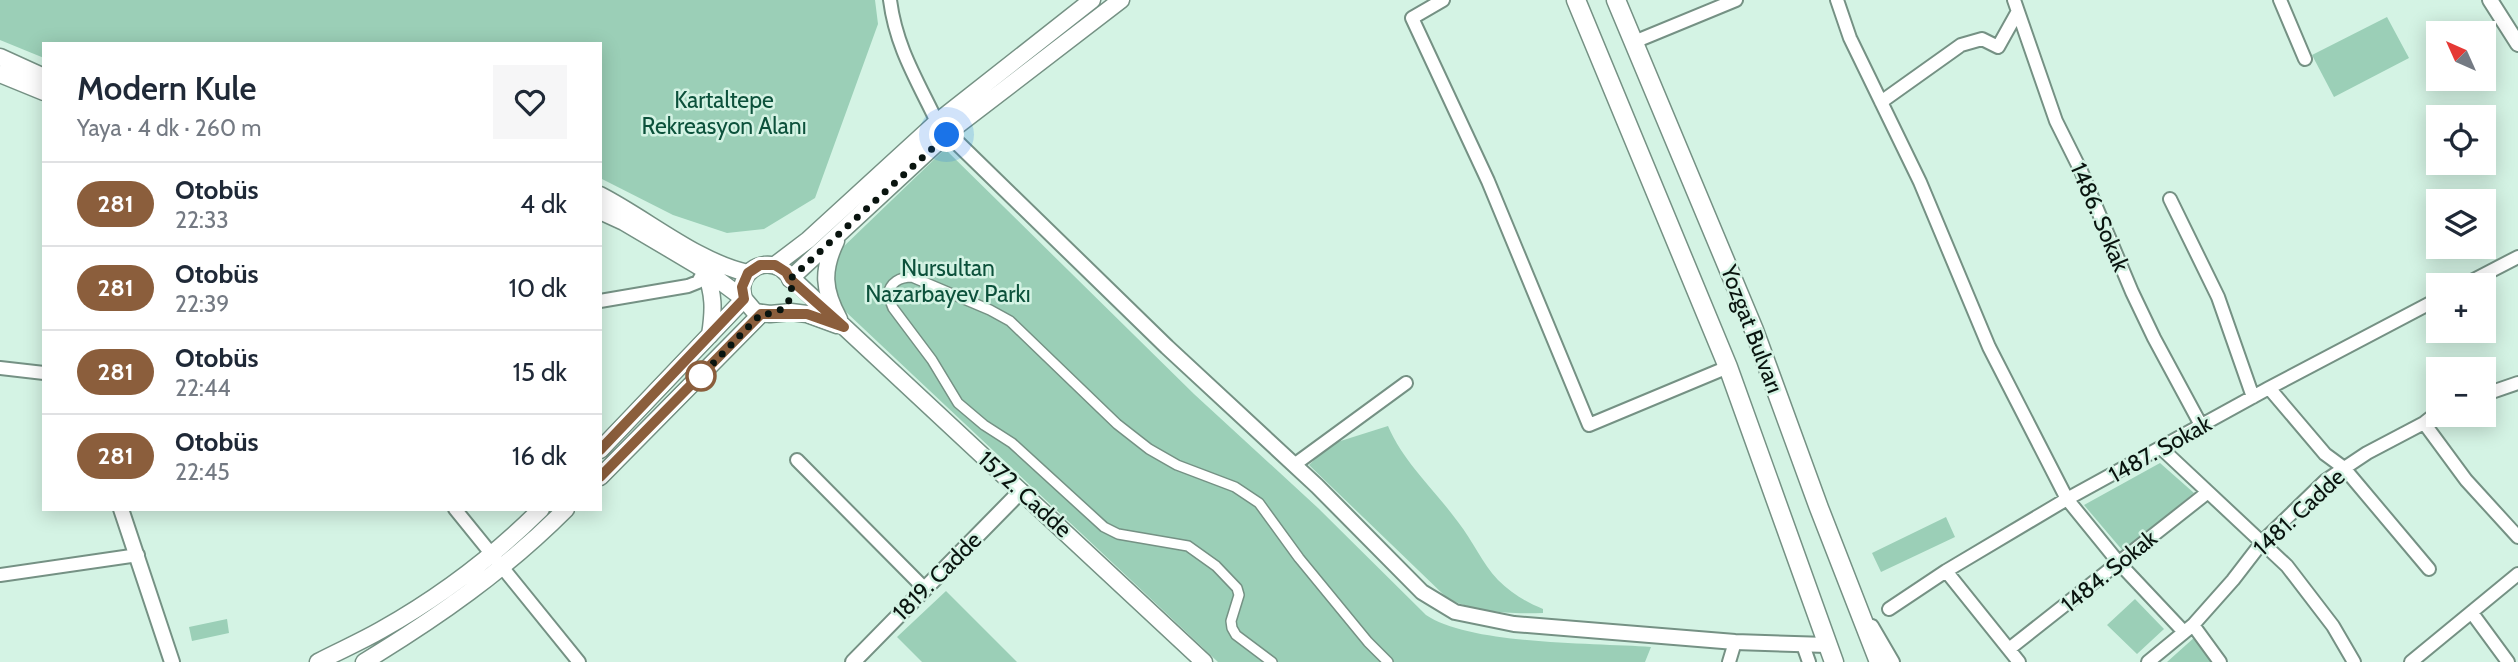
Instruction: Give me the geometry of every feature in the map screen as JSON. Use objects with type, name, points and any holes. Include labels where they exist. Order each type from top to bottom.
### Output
[{"type":"main road","points":[[775,265],[1092,0]]},
{"type":"main road","points":[[790,279],[839,234],[942,128],[1121,0]]},
{"type":"main road","name":"Yozgat Bulvarı","points":[[1576,0],[1728,367],[1830,654]]},
{"type":"main road","name":"Yozgat Bulvarı","points":[[1616,0],[1755,330],[1879,662]]},
{"type":"main road","points":[[0,57],[42,75]]},
{"type":"main road","points":[[0,74],[42,91]]},
{"type":"main road","points":[[602,196],[630,211],[707,265],[750,307],[766,314],[807,314],[844,327]]},
{"type":"main road","points":[[602,212],[707,265],[748,273]]},
{"type":"main road","points":[[839,234],[825,267],[826,285],[834,310],[844,327]]},
{"type":"main road","points":[[707,265],[714,314],[710,335]]},
{"type":"main road","points":[[602,475],[766,314],[778,312],[789,302],[792,294],[790,279],[786,272],[775,265],[760,265],[748,273],[742,287],[744,299]]},
{"type":"main road","name":"1572. Cadde","points":[[790,279],[1204,662]]},
{"type":"main road","points":[[602,448],[744,299]]},
{"type":"main road","points":[[318,662],[381,630],[425,602],[491,552],[539,511]]},
{"type":"main road","points":[[364,662],[430,621],[503,568],[564,511]]},
{"type":"street","points":[[890,0],[893,25],[900,46],[942,128],[1167,347],[1294,465],[1422,592],[1455,612],[1514,624],[1803,645],[1830,654]]},
{"type":"street","points":[[1443,0],[1412,18],[1488,181],[1589,425],[1728,367]]},
{"type":"street","points":[[1634,42],[1736,0]]},
{"type":"street","points":[[1837,0],[1850,38],[1920,182],[1989,347],[2067,499],[2119,563],[2220,662]]},
{"type":"street","points":[[2280,0],[2305,59]]},
{"type":"street","points":[[2490,0],[2517,41]]},
{"type":"street","points":[[1881,102],[1961,45],[1982,39],[1998,47],[2015,6]]},
{"type":"street","name":"1486. Sokak","points":[[2015,6],[2056,121],[2081,172],[2132,292],[2202,427]]},
{"type":"street","points":[[2170,199],[2218,297],[2253,397]]},
{"type":"street","points":[[2487,273],[2518,257]]},
{"type":"street","points":[[602,301],[677,289],[698,282],[707,265]]},
{"type":"street","points":[[1272,662],[1236,635],[1231,621],[1239,595],[1237,588],[1207,558],[1188,546],[1109,531],[1012,443],[969,415],[893,309],[888,295],[893,284],[904,277],[912,277],[1010,321],[1117,424],[1149,449],[1177,465],[1249,494],[1259,503],[1299,558],[1368,642],[1388,662]]},
{"type":"street","name":"1487. Sokak","points":[[1889,609],[1946,571],[2067,499],[2426,305]]},
{"type":"street","points":[[0,368],[42,373]]},
{"type":"street","points":[[1294,465],[1406,383]]},
{"type":"street","points":[[2496,390],[2518,383]]},
{"type":"street","points":[[2269,388],[2319,447],[2344,468],[2429,569]]},
{"type":"street","points":[[2424,423],[2466,480],[2518,537]]},
{"type":"street","name":"1481. Cadde","points":[[2148,662],[2188,628],[2233,580],[2263,541],[2325,481],[2367,453],[2424,423]]},
{"type":"street","points":[[2161,448],[2263,541],[2295,576],[2333,626],[2354,662]]},
{"type":"street","points":[[797,460],[925,589]]},
{"type":"street","name":"1819. Cadde","points":[[853,662],[1021,491]]},
{"type":"street","name":"1484. Sokak","points":[[2009,649],[2208,492]]},
{"type":"street","points":[[122,511],[172,662]]},
{"type":"street","points":[[457,511],[579,662]]},
{"type":"street","points":[[0,575],[138,555]]},
{"type":"street","points":[[1946,571],[2019,662]]},
{"type":"street","points":[[2411,662],[2518,574]]},
{"type":"street","points":[[1853,593],[1893,662]]},
{"type":"street","points":[[2472,613],[2508,662]]},
{"type":"street","points":[[1729,662],[1735,642]]},
{"type":"street","points":[[1803,645],[1809,662]]},
{"type":"green space","name":"Kartaltepe Rekreasyon Alanı","points":[[0,0],[875,0],[878,24],[815,198],[764,229],[727,233],[673,215],[602,179],[602,42],[42,42],[42,57],[0,40]]},
{"type":"green space","points":[[2387,17],[2409,58],[2334,97],[2312,55]]},
{"type":"green space","name":"Nursultan Nazarbayev Parkı","points":[[945,149],[1194,394],[1318,508],[1426,615],[1446,625],[1501,637],[1651,647],[1645,662],[1218,662],[846,312],[836,298],[832,273],[841,249]]},
{"type":"green space","points":[[1388,426],[1402,452],[1458,522],[1492,573],[1513,593],[1543,609],[1543,613],[1506,613],[1480,609],[1446,597],[1309,465],[1331,444]]},
{"type":"green space","points":[[2160,463],[2194,493],[2123,551],[2084,505]]},
{"type":"green space","points":[[1946,517],[1955,537],[1881,572],[1872,553]]},
{"type":"green space","points":[[946,591],[1017,662],[922,662],[897,637]]},
{"type":"green space","points":[[2135,599],[2164,629],[2137,654],[2107,625]]},
{"type":"green space","points":[[227,619],[229,633],[192,641],[189,627]]},
{"type":"green space","points":[[2196,636],[2214,662],[2167,662]]},
{"type":"bus line","name":"281","points":[[602,448],[744,299],[744,279],[753,268],[767,264],[781,268],[844,327],[807,314],[761,314],[602,475]]},
{"type":"route","points":[[701,376],[694,383],[761,314],[778,312],[784,308],[792,294],[790,279],[947,135]]}]
